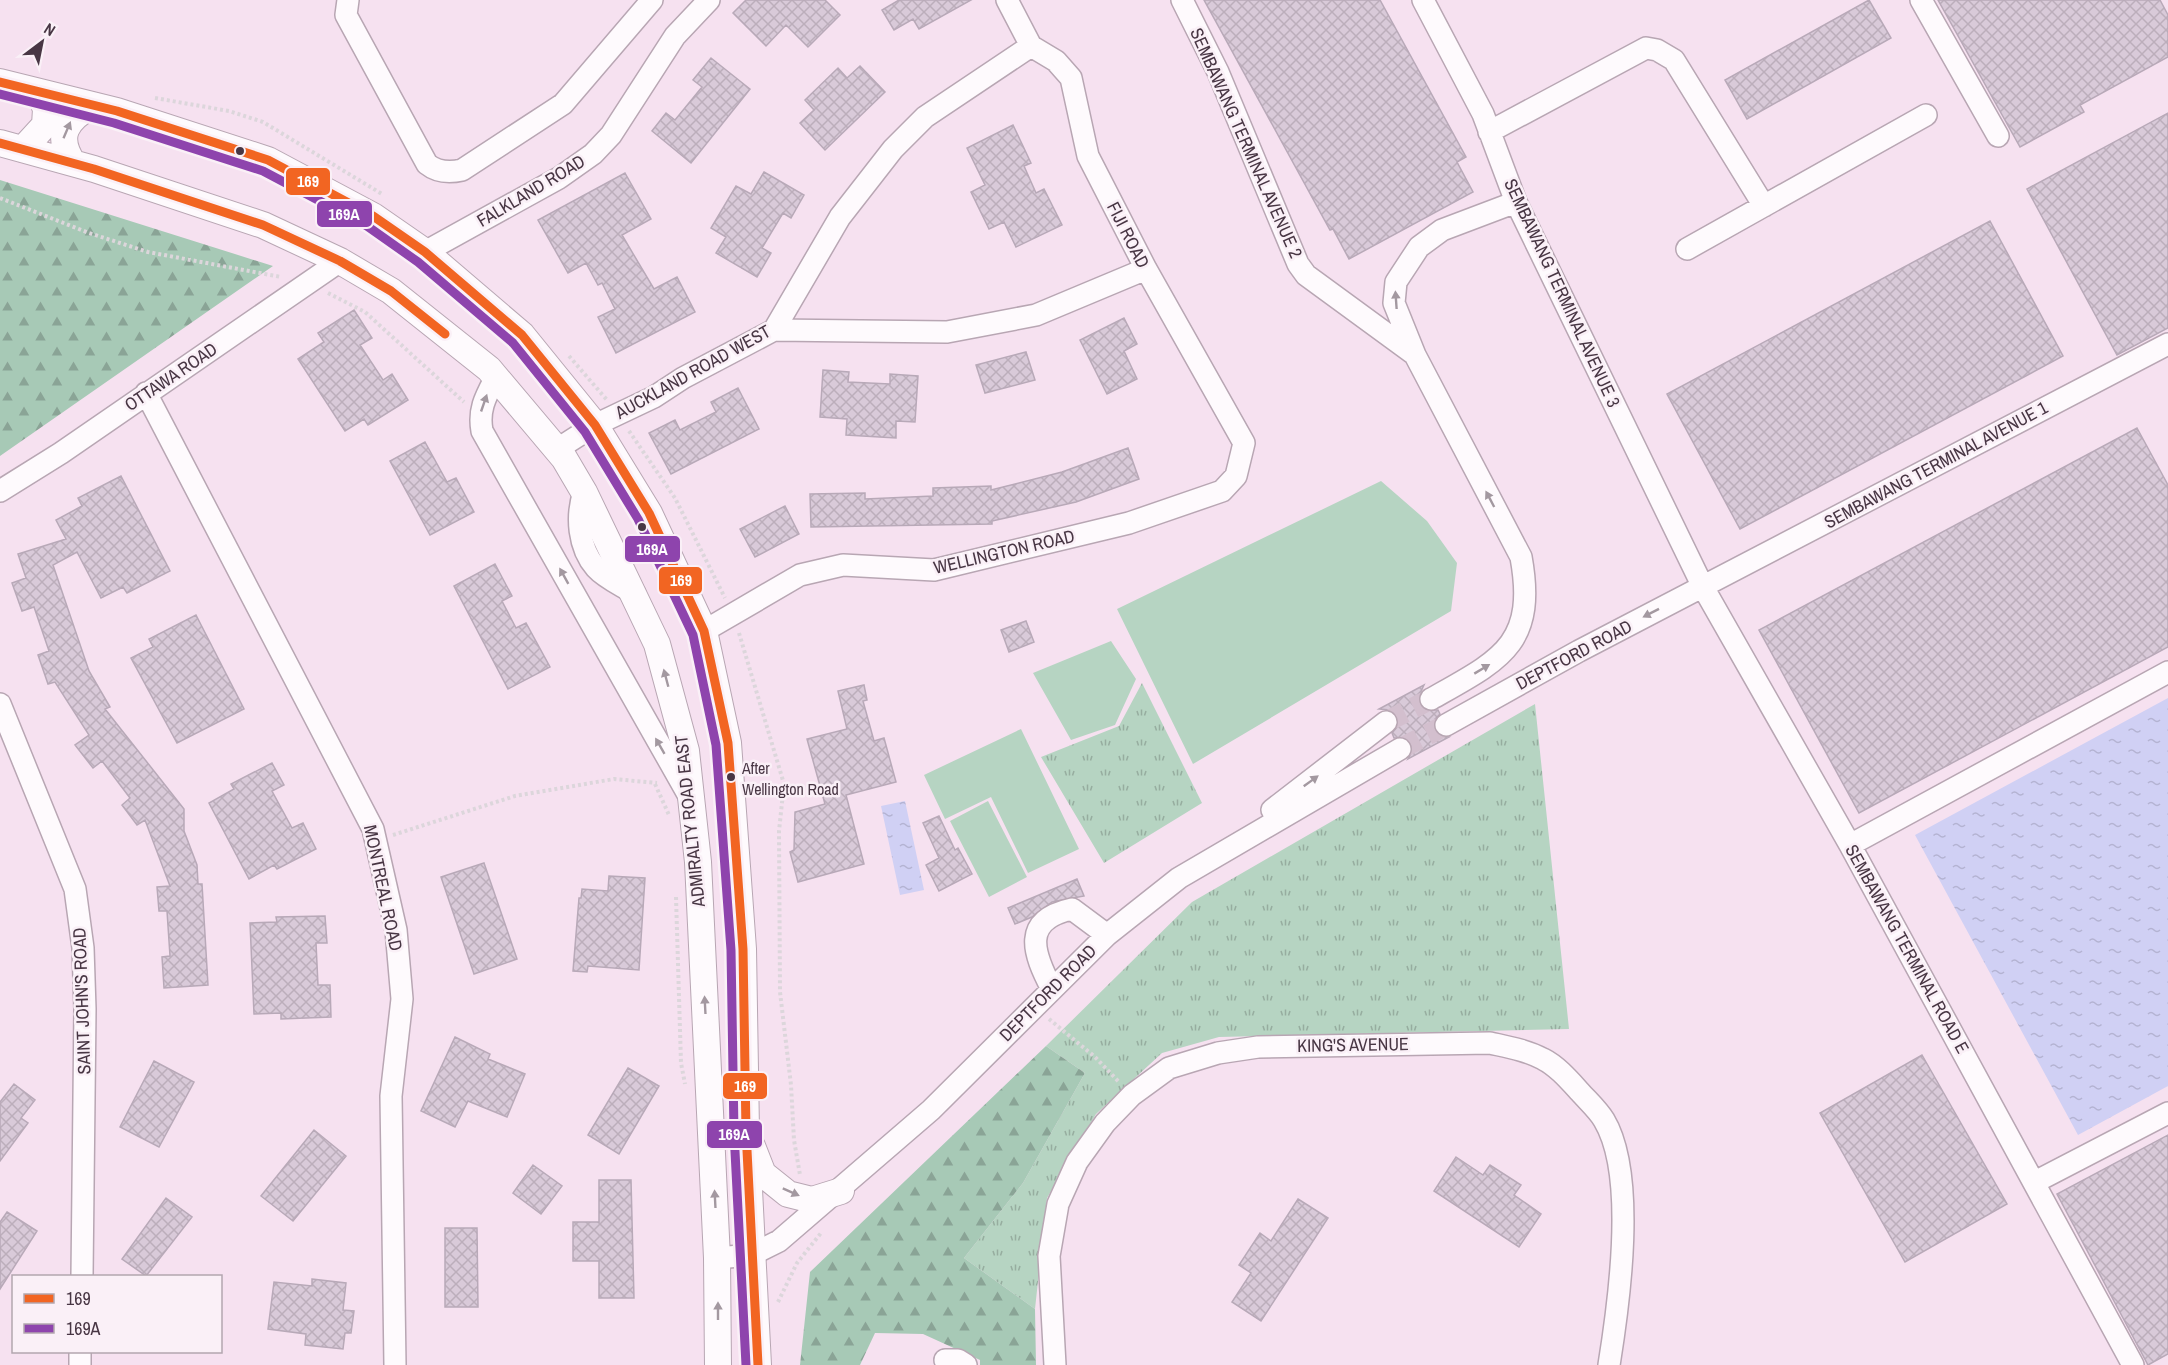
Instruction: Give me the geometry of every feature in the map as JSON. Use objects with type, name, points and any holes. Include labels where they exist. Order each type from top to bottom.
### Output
[{"type":"main road","points":[[0,82],[92,105],[268,160],[374,216],[425,252],[522,335],[595,425],[649,513],[704,631],[728,743],[743,949],[746,1131],[758,1365]]},
{"type":"main road","points":[[12,146],[45,126],[46,109],[39,92]]},
{"type":"main road","points":[[73,163],[63,148],[63,137],[76,114],[92,105]]},
{"type":"main road","name":"ADMIRALTY ROAD EAST","points":[[12,146],[73,163],[263,225],[340,261],[391,291],[496,377],[556,450],[584,492],[636,595],[660,655],[686,752],[689,797],[698,862],[717,1258],[718,1365]]},
{"type":"main road","points":[[746,1131],[763,1174],[788,1194],[812,1200],[841,1191]]},
{"type":"street","points":[[348,0],[346,15],[427,164],[434,170],[452,172],[462,170],[563,104],[652,0]]},
{"type":"street","name":"FALKLAND ROAD","points":[[425,252],[558,178],[592,154],[611,135],[675,36],[709,0]]},
{"type":"street","points":[[1007,0],[1031,46]]},
{"type":"street","name":"SEMBAWANG TERMINAL AVENUE 2","points":[[1182,0],[1218,72],[1298,264],[1306,275],[1415,355],[1521,557],[1526,582],[1526,609],[1515,638],[1495,661],[1431,699]]},
{"type":"street","name":"SEMBAWANG TERMINAL AVENUE 3","points":[[1423,0],[1489,132],[1516,202],[1703,586]]},
{"type":"street","points":[[1921,0],[1998,136]]},
{"type":"street","name":"FIJI ROAD","points":[[1031,46],[1056,61],[1071,78],[1088,156],[1146,269],[1245,443],[1236,476]]},
{"type":"street","name":"AUCKLAND ROAD WEST","points":[[556,450],[595,425],[654,397],[683,378],[774,330],[840,217],[893,149],[926,117],[1031,46]]},
{"type":"street","points":[[1489,132],[1646,48],[1657,50],[1674,60],[1764,206]]},
{"type":"street","points":[[1687,249],[1926,115]]},
{"type":"street","points":[[1415,355],[1394,303],[1396,282],[1419,247],[1442,230],[1516,202]]},
{"type":"street","name":"OTTAWA ROAD","points":[[0,491],[61,453],[340,261]]},
{"type":"street","points":[[774,330],[947,332],[1036,315],[1146,269]]},
{"type":"street","name":"SEMBAWANG TERMINAL AVENUE 1","points":[[1703,586],[2168,344]]},
{"type":"street","points":[[496,377],[482,403],[480,418],[482,431],[689,797]]},
{"type":"street","name":"MONTREAL ROAD","points":[[146,393],[373,829],[396,930],[402,999],[391,1096],[395,1365]]},
{"type":"street","name":"WELLINGTON ROAD","points":[[704,631],[800,575],[843,565],[934,570],[1129,523],[1222,490],[1236,476]]},
{"type":"street","name":"DEPTFORD ROAD","points":[[1446,725],[1578,651],[1703,586]]},
{"type":"street","name":"SEMBAWANG TERMINAL ROAD E","points":[[1703,586],[1850,845],[2133,1365]]},
{"type":"street","points":[[1850,845],[2168,672]]},
{"type":"street","name":"SAINT JOHN'S ROAD","points":[[0,704],[75,889],[83,948],[85,1008],[82,1275]]},
{"type":"street","points":[[1176,880],[1353,750],[1386,722]]},
{"type":"street","name":"DEPTFORD ROAD","points":[[717,1258],[751,1255],[779,1241],[841,1191],[931,1110],[1107,935],[1176,880],[1400,749]]},
{"type":"street","points":[[1052,989],[1036,957],[1034,938],[1042,924],[1055,913],[1072,909],[1107,935]]},
{"type":"street","name":"KING'S AVENUE","points":[[1055,1365],[1049,1256],[1058,1204],[1077,1162],[1105,1123],[1132,1095],[1169,1068],[1218,1053],[1258,1047],[1490,1043],[1520,1049],[1543,1059],[1569,1079],[1604,1121],[1622,1175],[1624,1212],[1609,1365]]},
{"type":"street","points":[[2035,1182],[2168,1113]]},
{"type":"path","points":[[0,198],[89,233],[148,252],[308,283],[365,312],[480,418]]},
{"type":"path","points":[[734,614],[769,740],[778,760],[784,784],[779,831],[780,992],[791,1085],[794,1140],[801,1179]]},
{"type":"path","points":[[376,842],[456,813],[515,796],[614,780],[655,784],[675,773]]},
{"type":"path","points":[[1062,1031],[1095,1057],[1132,1095]]},
{"type":"path","points":[[777,1307],[779,1298],[798,1263]]},
{"type":"green space","points":[[0,180],[273,266],[0,456]]},
{"type":"green space","points":[[1381,481],[1427,521],[1457,563],[1451,611],[1193,764],[1117,609]]},
{"type":"green space","points":[[1111,641],[1136,679],[1115,725],[1071,740],[1033,673]]},
{"type":"green space","points":[[1142,683],[1202,803],[1104,863],[1041,757],[1119,726]]},
{"type":"green space","points":[[1535,704],[1569,1029],[1219,1037],[1162,1053],[1096,1114],[1047,1198],[1035,1309],[964,1258],[1023,1183],[1085,1073],[1046,1046],[1192,902]]},
{"type":"green space","points":[[1021,729],[1079,849],[1028,873],[991,797],[945,819],[924,775]]},
{"type":"green space","points":[[988,801],[1027,877],[989,897],[950,821]]},
{"type":"green space","points":[[1046,1046],[1085,1073],[1023,1183],[964,1258],[1035,1309],[1036,1365],[980,1365],[980,1360],[923,1334],[875,1333],[860,1365],[800,1365],[810,1272]]},
{"type":"water","points":[[2168,698],[2168,1086],[2078,1135],[1915,835]]},
{"type":"water","points":[[905,801],[924,890],[900,895],[881,806]]},
{"type":"building","points":[[746,0],[825,0],[840,15],[808,47],[786,25],[766,46],[733,13]]},
{"type":"building","points":[[899,0],[971,0],[919,29],[913,19],[894,30],[882,10]]},
{"type":"building","points":[[1204,0],[1380,0],[1466,157],[1457,162],[1473,192],[1349,259],[1333,229],[1330,230]]},
{"type":"building","points":[[1869,0],[1891,38],[1747,119],[1725,80]]},
{"type":"building","points":[[1938,0],[2160,0],[2168,15],[2168,57],[2080,105],[2084,112],[2020,147]]},
{"type":"building","points":[[711,58],[750,89],[691,163],[652,131],[666,113],[675,120],[702,87],[693,80]]},
{"type":"building","points":[[860,66],[885,92],[825,150],[800,123],[814,110],[805,100],[838,68],[847,78]]},
{"type":"building","points":[[2168,113],[2168,328],[2117,355],[2027,189]]},
{"type":"building","points":[[1013,125],[1031,163],[1024,166],[1036,193],[1044,189],[1062,225],[1016,247],[1004,222],[989,229],[971,192],[985,185],[967,148]]},
{"type":"building","points":[[764,172],[804,195],[791,218],[783,213],[762,248],[771,253],[757,277],[716,253],[726,237],[711,228],[736,186],[751,194]]},
{"type":"building","points":[[625,173],[651,219],[622,235],[654,289],[677,277],[695,312],[616,353],[598,317],[615,309],[602,283],[598,285],[586,263],[568,273],[538,220]]},
{"type":"building","points":[[1990,221],[2063,356],[1740,529],[1667,394]]},
{"type":"building","points":[[354,310],[372,338],[360,345],[383,380],[392,374],[408,400],[368,425],[364,419],[345,431],[298,359],[324,342],[318,333]]},
{"type":"building","points":[[1124,318],[1137,344],[1124,351],[1137,379],[1107,394],[1080,340]]},
{"type":"building","points":[[1026,352],[1035,380],[985,393],[976,365]]},
{"type":"building","points":[[823,370],[849,372],[848,382],[890,384],[890,374],[918,376],[915,422],[896,421],[896,438],[846,435],[847,419],[820,417]]},
{"type":"building","points":[[738,388],[759,429],[671,474],[649,433],[675,420],[680,430],[716,412],[711,402]]},
{"type":"building","points":[[2137,428],[2168,485],[2168,647],[1859,813],[1759,630]]},
{"type":"building","points":[[425,442],[447,482],[456,478],[474,512],[430,535],[390,461]]},
{"type":"building","points":[[1128,448],[1139,479],[1076,502],[992,521],[992,524],[811,527],[810,494],[865,493],[865,499],[933,496],[933,488],[991,486],[991,490],[1062,472]]},
{"type":"building","points":[[121,476],[170,571],[127,593],[123,587],[101,598],[77,552],[53,565],[89,671],[110,707],[105,709],[184,809],[184,831],[197,865],[198,884],[202,884],[208,985],[164,988],[162,957],[170,956],[167,911],[159,911],[157,887],[170,886],[145,820],[137,825],[122,805],[130,798],[102,761],[93,768],[75,745],[89,735],[55,682],[48,684],[38,655],[49,651],[34,607],[22,611],[12,583],[26,578],[18,554],[66,539],[56,520],[82,506],[78,498]]},
{"type":"building","points":[[785,506],[799,534],[755,557],[740,529]]},
{"type":"building","points":[[495,564],[512,596],[502,601],[516,628],[526,623],[550,667],[508,689],[454,586]]},
{"type":"building","points":[[196,615],[244,709],[177,743],[131,658],[153,647],[149,639]]},
{"type":"building","points":[[1026,621],[1034,642],[1009,652],[1001,630]]},
{"type":"building","points":[[864,685],[867,700],[863,701],[874,741],[884,738],[896,782],[846,795],[864,864],[798,882],[790,852],[794,850],[795,812],[825,804],[807,739],[847,729],[838,691]]},
{"type":"building","points":[[1424,685],[1418,698],[1420,705],[1425,710],[1438,710],[1440,714],[1435,719],[1435,731],[1440,736],[1449,737],[1408,759],[1413,750],[1411,742],[1406,738],[1394,738],[1392,733],[1398,726],[1396,715],[1390,710],[1379,709]]},
{"type":"building","points":[[272,763],[284,785],[272,791],[292,828],[303,823],[316,849],[277,869],[274,865],[249,879],[209,803],[234,789],[231,784]]},
{"type":"building","points":[[939,816],[955,850],[958,848],[972,874],[939,891],[926,865],[939,858],[923,823]]},
{"type":"building","points":[[484,863],[517,959],[474,974],[441,877]]},
{"type":"building","points":[[609,876],[645,878],[639,970],[588,966],[587,972],[573,971],[579,898],[581,898],[582,889],[608,891]]},
{"type":"building","points":[[1077,879],[1084,896],[1052,902],[1032,917],[1015,924],[1008,908]]},
{"type":"building","points":[[325,916],[327,943],[316,943],[318,985],[330,985],[331,1017],[281,1019],[281,1013],[254,1014],[250,923],[277,922],[276,917]]},
{"type":"building","points":[[455,1037],[490,1054],[488,1059],[525,1074],[507,1117],[468,1101],[455,1127],[421,1111]]},
{"type":"building","points":[[1922,1055],[2007,1204],[1905,1262],[1820,1113]]},
{"type":"building","points":[[154,1061],[194,1082],[159,1147],[120,1127]]},
{"type":"building","points":[[628,1068],[659,1086],[619,1154],[588,1135]]},
{"type":"building","points":[[14,1084],[35,1100],[21,1118],[28,1123],[0,1161],[0,1102]]},
{"type":"building","points":[[314,1130],[346,1156],[293,1221],[261,1196]]},
{"type":"building","points":[[2168,1135],[2168,1354],[2148,1365],[2057,1194]]},
{"type":"building","points":[[1456,1157],[1483,1175],[1490,1165],[1521,1185],[1514,1195],[1541,1214],[1519,1247],[1434,1191]]},
{"type":"building","points":[[533,1165],[562,1186],[541,1214],[513,1193]]},
{"type":"building","points":[[599,1180],[631,1180],[634,1298],[599,1298],[599,1261],[573,1261],[573,1222],[599,1222]]},
{"type":"building","points":[[166,1198],[192,1217],[147,1275],[122,1259]]},
{"type":"building","points":[[1298,1199],[1328,1218],[1261,1321],[1232,1302],[1251,1273],[1239,1265],[1260,1233],[1271,1241]]},
{"type":"building","points":[[7,1212],[37,1231],[0,1289],[0,1222]]},
{"type":"building","points":[[445,1228],[477,1228],[478,1307],[445,1307]]},
{"type":"building","points":[[312,1279],[346,1283],[343,1310],[354,1311],[351,1333],[345,1333],[343,1349],[305,1345],[306,1334],[268,1329],[274,1282],[312,1286]]},
{"type":"tunnel","points":[[1386,722],[1431,699]]},
{"type":"tunnel","points":[[1400,749],[1446,725]]},
{"type":"transit line","name":"169","points":[[0,82],[117,111],[268,160],[373,216],[425,252],[522,335],[595,425],[649,513],[704,631],[728,743],[743,949],[746,1131],[758,1365]]},
{"type":"transit line","name":"169A","points":[[0,94],[114,123],[263,171],[367,226],[418,262],[513,343],[585,432],[638,519],[693,635],[716,745],[731,950],[734,1132],[746,1365]]},
{"type":"transit line","name":"169","points":[[0,143],[94,169],[263,225],[340,261],[391,291],[445,334]]},
{"type":"place","name":"After Wellington Road","points":[[731,777]]}]
